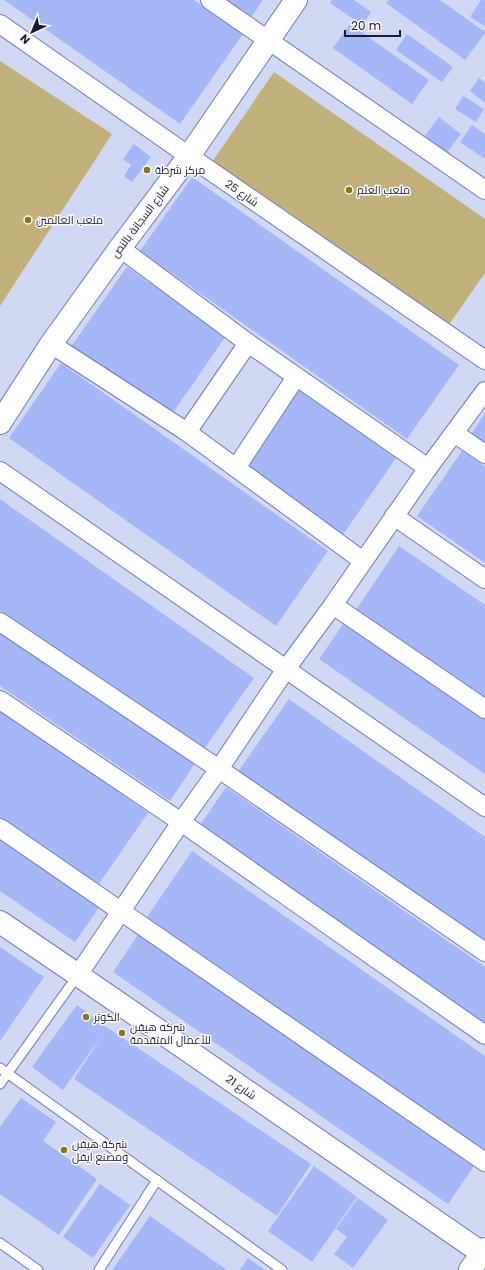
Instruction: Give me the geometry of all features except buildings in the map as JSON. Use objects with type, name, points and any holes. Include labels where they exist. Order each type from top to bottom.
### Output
[{"type":"street","points":[[210,0],[485,190]]},
{"type":"street","name":"شارع السجانة بالنص","points":[[0,423],[51,344],[189,156],[296,0]]},
{"type":"street","name":"شارع 25","points":[[0,24],[485,360]]},
{"type":"street","points":[[120,248],[248,343],[428,468]]},
{"type":"street","points":[[187,432],[248,343]]},
{"type":"street","points":[[51,344],[187,432],[363,561]]},
{"type":"street","points":[[236,468],[296,377]]},
{"type":"street","points":[[78,975],[286,669],[333,605],[428,468],[485,391]]},
{"type":"street","points":[[454,433],[485,454]]},
{"type":"street","points":[[0,471],[485,807]]},
{"type":"street","points":[[394,516],[485,579]]},
{"type":"street","points":[[333,605],[485,709]]},
{"type":"street","points":[[0,622],[219,769],[485,952]]},
{"type":"street","points":[[0,700],[181,822],[485,1035]]},
{"type":"street","points":[[0,828],[485,1162]]},
{"type":"street","name":"شارع 21","points":[[0,922],[78,975],[479,1257]]},
{"type":"lane","points":[[0,1084],[4,1071],[78,975]]},
{"type":"lane","points":[[4,1071],[282,1270]]},
{"type":"lane","points":[[99,1270],[157,1180]]},
{"type":"lane","points":[[0,1243],[38,1270]]},
{"type":"shaded area","name":"ملعب العالمين","points":[[0,61],[112,134],[0,306]]},
{"type":"shaded area","name":"ملعب العلم","points":[[274,72],[485,219],[485,273],[448,326],[212,162]]},
{"type":"place","name":"مركز شرطة","points":[[147,170]]},
{"type":"place","name":"ملعب العلم","points":[[349,190]]},
{"type":"place","name":"ملعب العالمين","points":[[28,220]]},
{"type":"place","name":"الكوثر","points":[[86,1017]]},
{"type":"place","name":"شركه هيفن للأعمال المتقدمة","points":[[122,1033]]},
{"type":"place","name":"شركة هيفن ومصنع ايفل","points":[[64,1150]]}]
